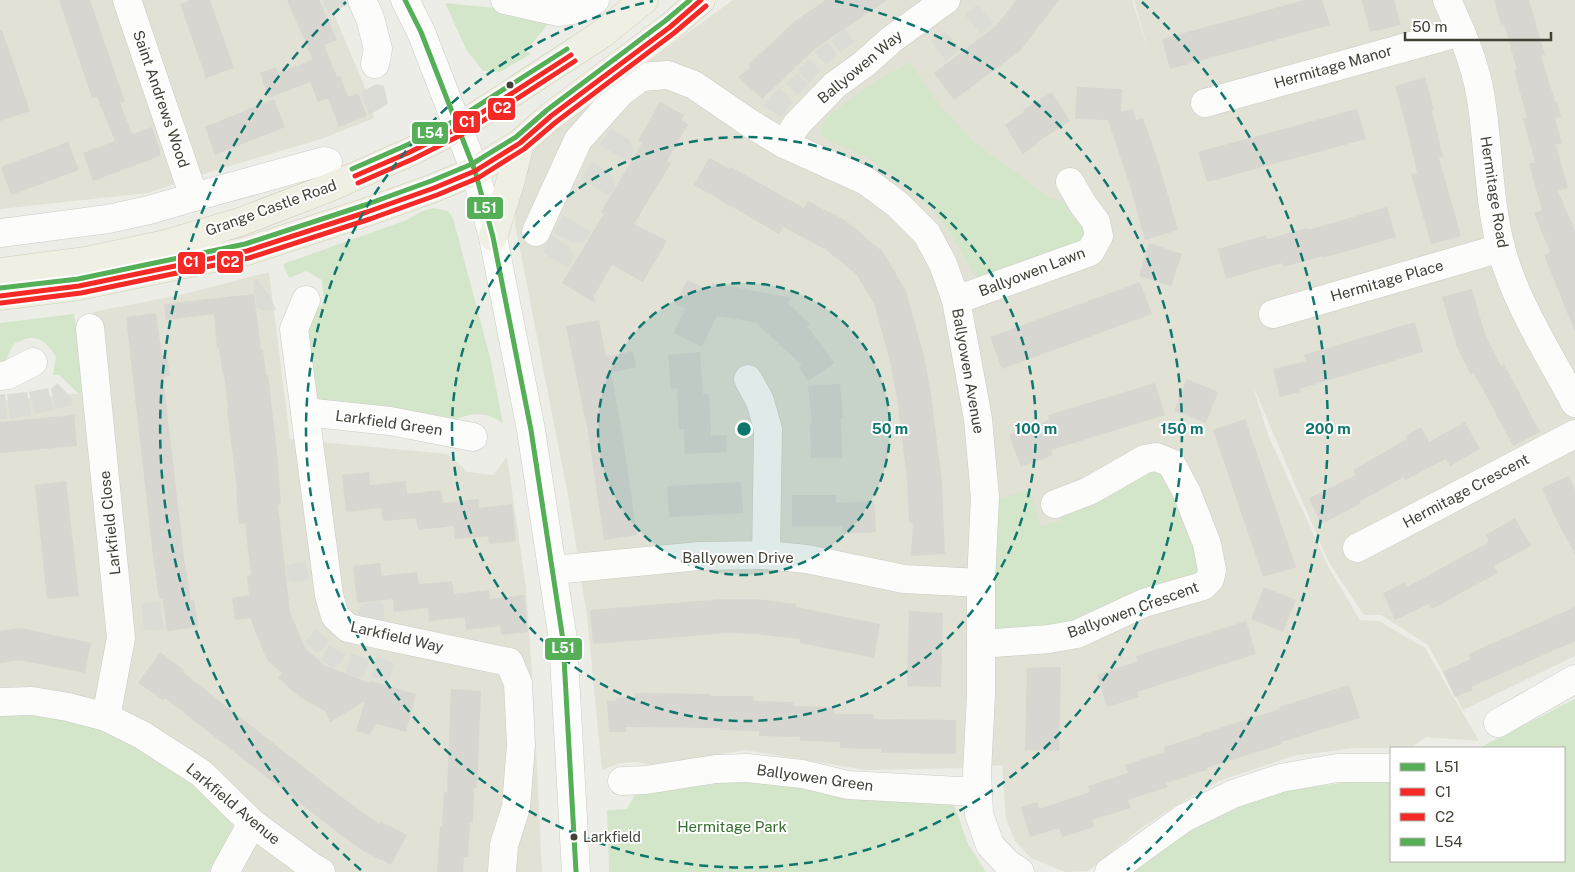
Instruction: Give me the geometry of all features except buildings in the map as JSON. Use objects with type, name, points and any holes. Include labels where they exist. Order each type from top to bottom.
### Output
[{"type":"main road","name":"Grange Castle Road","points":[[0,272],[86,261],[166,244],[240,222],[326,189],[410,152],[458,128],[602,34],[644,0]]},
{"type":"main road","name":"Grange Castle Road","points":[[0,296],[79,286],[247,251],[367,212],[476,171],[520,143],[551,116],[670,27],[701,0]]},
{"type":"main road","points":[[493,237],[511,180],[520,143]]},
{"type":"street","name":"Saint Andrews Wood","points":[[128,0],[194,197]]},
{"type":"street","points":[[362,0],[370,18],[378,49],[375,64]]},
{"type":"street","points":[[405,0],[421,32],[476,171],[493,237],[531,430],[563,640],[576,872]]},
{"type":"street","points":[[420,0],[467,108],[486,110]]},
{"type":"street","points":[[505,0],[560,12],[581,9],[595,0]]},
{"type":"street","name":"Ballyowen Way","points":[[784,144],[797,124],[836,85],[864,64],[892,39],[946,0]]},
{"type":"street","name":"Hermitage Road","points":[[1447,0],[1471,56],[1480,94],[1492,202],[1501,248],[1522,304],[1575,403]]},
{"type":"street","name":"Hermitage Manor","points":[[1205,103],[1461,32]]},
{"type":"street","name":"Ballyowen Avenue","points":[[536,232],[578,140],[621,92],[641,77],[668,75],[694,86],[784,144],[866,181],[897,204],[927,234],[943,264],[956,300],[978,419],[983,468],[985,497],[981,583],[981,695],[977,772],[979,814],[990,845],[1006,863],[1020,872]]},
{"type":"street","points":[[0,233],[108,219],[149,210],[324,161],[328,162]]},
{"type":"street","name":"Ballyowen Lawn","points":[[956,300],[1090,252],[1099,236],[1096,222],[1082,204],[1070,182]]},
{"type":"street","name":"Hermitage Place","points":[[1273,314],[1501,248]]},
{"type":"street","name":"Larkfield Way","points":[[306,300],[294,329],[329,595],[334,616],[348,628],[509,662],[518,683],[521,745],[516,806],[504,845],[502,872]]},
{"type":"street","name":"Larkfield Close","points":[[90,328],[120,633],[106,717]]},
{"type":"street","points":[[0,376],[8,375],[33,362]]},
{"type":"street","points":[[748,379],[760,401],[768,429],[766,555]]},
{"type":"street","name":"Larkfield Green","points":[[305,412],[390,421],[473,437]]},
{"type":"street","name":"Hermitage Crescent","points":[[1357,548],[1575,434]]},
{"type":"street","name":"Ballyowen Crescent","points":[[981,644],[1049,639],[1077,634],[1144,604],[1203,586],[1210,579],[1212,570],[1207,544],[1187,492],[1171,463],[1156,457],[1145,458],[1089,491],[1055,504]]},
{"type":"street","name":"Ballyowen Drive","points":[[553,570],[699,556],[766,555],[807,559],[904,579],[981,583]]},
{"type":"street","points":[[1498,723],[1575,679]]},
{"type":"street","name":"Larkfield Avenue","points":[[0,702],[32,701],[68,707],[106,717],[142,735],[201,773],[252,823],[321,872]]},
{"type":"street","name":"Ballyowen Green","points":[[622,781],[646,780],[716,769],[748,768],[802,774],[848,785],[978,792]]},
{"type":"street","points":[[1109,872],[1184,818],[1233,794],[1281,778],[1338,768],[1390,768]]},
{"type":"street","points":[[225,872],[252,823]]},
{"type":"shaded area","points":[[0,0],[328,0],[367,92],[374,118],[321,139],[213,171],[148,193],[0,209]]},
{"type":"shaded area","points":[[322,0],[345,0],[347,5],[329,14]]},
{"type":"shaded area","points":[[733,0],[1132,0],[1148,50],[1134,0],[1575,0],[1575,656],[1463,710],[1428,645],[1381,615],[1364,615],[1328,561],[1253,386],[1268,435],[1329,568],[1360,620],[1379,621],[1425,648],[1479,741],[1426,737],[1412,747],[1354,748],[1293,756],[1219,781],[1140,829],[1088,871],[1065,872],[1031,858],[1015,841],[1006,819],[1002,765],[966,768],[866,770],[745,750],[656,766],[638,762],[620,763],[602,770],[587,616],[569,501],[515,224],[520,152],[550,133]]},
{"type":"shaded area","points":[[977,5],[994,22],[981,34],[965,15]]},
{"type":"shaded area","points":[[844,29],[854,42],[841,53],[831,40]]},
{"type":"shaded area","points":[[945,31],[960,49],[946,61],[931,41]]},
{"type":"shaded area","points":[[827,42],[837,54],[826,65],[814,52]]},
{"type":"shaded area","points":[[810,59],[821,70],[809,83],[797,70]]},
{"type":"shaded area","points":[[798,73],[808,85],[798,95],[786,83]]},
{"type":"shaded area","points":[[376,84],[384,86],[388,104],[369,115],[360,93]]},
{"type":"shaded area","points":[[779,88],[793,102],[781,117],[762,106]]},
{"type":"shaded area","points":[[611,128],[630,140],[634,151],[629,162],[600,145]]},
{"type":"shaded area","points":[[592,162],[611,174],[615,185],[610,196],[581,179]]},
{"type":"shaded area","points":[[563,215],[591,232],[584,242],[573,243],[554,233]]},
{"type":"shaded area","points":[[551,235],[569,247],[574,257],[569,268],[543,253]]},
{"type":"shaded area","name":"Larkfield","points":[[269,272],[290,439],[447,454],[468,472],[493,475],[507,457],[526,587],[542,872],[0,872],[0,401],[86,393],[93,312],[184,294]]},
{"type":"shaded area","points":[[257,279],[270,296],[276,310],[264,311],[257,308],[253,281]]},
{"type":"shaded area","points":[[57,383],[72,398],[72,405],[55,409],[51,389]]},
{"type":"shaded area","points":[[48,388],[53,410],[35,414],[29,392]]},
{"type":"shaded area","points":[[27,392],[31,415],[10,419],[7,394]]},
{"type":"shaded area","points":[[5,394],[7,419],[0,419],[0,395]]},
{"type":"shaded area","points":[[306,561],[309,579],[294,582],[288,580],[287,565]]},
{"type":"shaded area","points":[[380,601],[384,605],[384,621],[367,619],[356,613],[362,604]]},
{"type":"shaded area","points":[[160,602],[164,629],[144,631],[141,603]]},
{"type":"shaded area","points":[[316,629],[329,641],[322,651],[316,652],[305,642]]},
{"type":"shaded area","points":[[329,645],[345,654],[339,665],[333,668],[320,660]]},
{"type":"shaded area","points":[[351,654],[369,659],[364,675],[360,678],[346,673]]},
{"type":"shaded area","points":[[377,657],[394,663],[390,679],[385,682],[371,677]]},
{"type":"green space","points":[[445,3],[556,14],[526,51],[531,54],[500,72],[483,71],[467,51]]},
{"type":"green space","points":[[910,62],[938,103],[975,143],[1050,198],[1066,202],[1086,229],[1084,238],[1078,243],[983,279],[974,274],[949,230],[928,205],[897,177],[862,155],[836,144],[820,134],[824,123],[839,108]]},
{"type":"green space","points":[[433,208],[448,211],[453,218],[490,357],[503,424],[490,416],[477,414],[450,421],[315,401],[302,338],[308,318],[324,303],[322,280],[306,271],[289,278],[283,264],[407,220],[420,212]]},
{"type":"green space","points":[[74,314],[86,393],[79,394],[59,375],[53,375],[56,357],[46,344],[37,339],[27,339],[14,344],[0,368],[0,323]]},
{"type":"green space","points":[[1143,471],[1161,472],[1175,490],[1197,546],[1200,577],[1067,625],[1012,636],[994,627],[990,605],[996,500],[1030,489],[1040,526],[1060,521],[1068,508]]},
{"type":"green space","points":[[1575,699],[1575,872],[1127,872],[1148,856],[1219,815],[1271,793],[1348,782],[1390,782],[1390,862],[1565,862],[1565,747],[1481,747]]},
{"type":"green space","points":[[0,710],[86,720],[139,743],[182,775],[228,813],[232,825],[226,843],[207,872],[0,872]]},
{"type":"green space","name":"Hermitage Park","points":[[741,780],[954,804],[968,844],[986,872],[609,872],[607,810],[627,809],[637,791]]},
{"type":"transit line","name":"L51","points":[[405,0],[421,32],[475,171],[493,237],[531,430],[563,640],[576,872]]},
{"type":"transit line","name":"L54","points":[[0,288],[78,279],[245,244],[365,205],[472,164],[516,137],[547,110],[690,0]]},
{"type":"transit line","name":"C1","points":[[0,296],[79,286],[247,251],[367,212],[475,171],[520,143],[551,116],[670,27],[701,0]]},
{"type":"transit line","name":"C2","points":[[1,303],[81,293],[249,258],[370,219],[478,178],[524,149],[706,6]]},
{"type":"transit line","name":"L54","points":[[352,169],[407,145],[454,121],[567,49]]},
{"type":"transit line","name":"C1","points":[[355,176],[458,128],[571,55]]},
{"type":"transit line","name":"C2","points":[[358,183],[461,135],[575,61]]},
{"type":"place","name":"Larkfield","points":[[574,837]]}]
